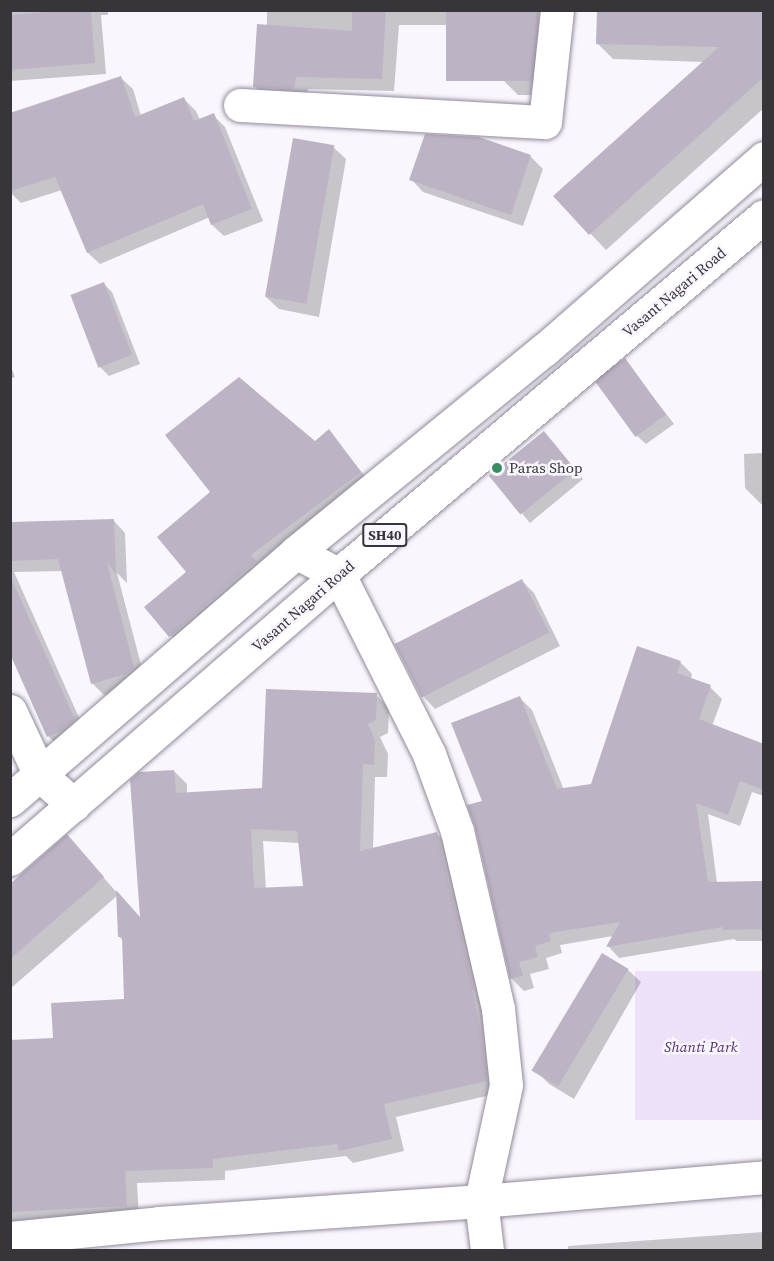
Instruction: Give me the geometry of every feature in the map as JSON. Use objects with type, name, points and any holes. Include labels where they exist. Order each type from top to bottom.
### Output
[{"type":"street","points":[[240,105],[545,122],[557,10]]},
{"type":"street","name":"SH40","points":[[10,800],[296,552],[544,350],[764,158]]},
{"type":"street","name":"Vasant Nagari Road","points":[[10,859],[339,575],[764,216]]},
{"type":"street","points":[[296,552],[339,575],[429,754],[457,831],[498,1009],[506,1085],[481,1201],[487,1251]]},
{"type":"street","points":[[10,711],[39,775],[74,805]]},
{"type":"street","points":[[10,1238],[159,1223],[481,1201],[764,1177]]},
{"type":"green space","name":"Shanti Park","points":[[635,971],[763,971],[763,1120],[635,1120]]},
{"type":"building","points":[[91,10],[95,63],[10,70],[10,15]]},
{"type":"building","points":[[352,10],[386,10],[382,79],[296,77],[294,89],[253,87],[257,24],[352,31]]},
{"type":"building","points":[[446,10],[538,10],[538,81],[446,81]]},
{"type":"building","points":[[597,10],[764,10],[764,77],[589,235],[553,196],[719,47],[596,44]]},
{"type":"building","points":[[121,76],[135,117],[184,97],[194,121],[214,113],[252,209],[211,225],[203,204],[87,253],[55,177],[10,191],[10,113]]},
{"type":"building","points":[[425,134],[479,137],[531,155],[511,215],[409,180]]},
{"type":"building","points":[[293,138],[334,145],[306,304],[265,297]]},
{"type":"building","points":[[104,282],[132,355],[98,368],[70,295]]},
{"type":"building","points":[[625,358],[666,415],[635,437],[594,380]]},
{"type":"building","points":[[239,377],[315,441],[329,429],[361,472],[251,555],[256,561],[169,637],[144,607],[186,572],[157,537],[210,492],[165,435]]},
{"type":"building","points":[[544,431],[575,470],[520,515],[489,476]]},
{"type":"building","points":[[114,519],[116,574],[107,563],[134,667],[126,674],[91,684],[58,559],[10,561],[10,522]]},
{"type":"building","points":[[10,576],[75,719],[61,731],[47,737],[10,654]]},
{"type":"building","points":[[522,579],[549,632],[422,697],[395,644]]},
{"type":"building","points":[[637,646],[681,661],[677,673],[711,685],[699,719],[764,744],[764,790],[740,781],[728,815],[696,803],[708,882],[764,881],[764,929],[723,930],[723,927],[606,947],[620,922],[549,933],[551,941],[535,946],[538,957],[519,962],[523,976],[510,979],[475,827],[467,805],[482,801],[451,723],[520,696],[557,789],[591,784]]},
{"type":"building","points":[[266,689],[377,693],[376,720],[368,724],[375,740],[374,765],[363,764],[360,851],[437,832],[474,990],[472,990],[481,1031],[487,1081],[384,1104],[392,1139],[339,1151],[337,1144],[213,1159],[213,1168],[125,1171],[127,1206],[10,1212],[10,1040],[53,1038],[51,1003],[124,999],[122,937],[118,937],[116,890],[140,917],[130,780],[139,772],[174,770],[176,793],[262,788]],"holes":[[[251,829],[297,831],[303,886],[254,888]]]},
{"type":"building","points":[[67,834],[104,877],[10,959],[10,884]]},
{"type":"building","points":[[602,953],[629,969],[558,1086],[531,1070]]},
{"type":"place","name":"Paras Shop","points":[[497,468]]}]
